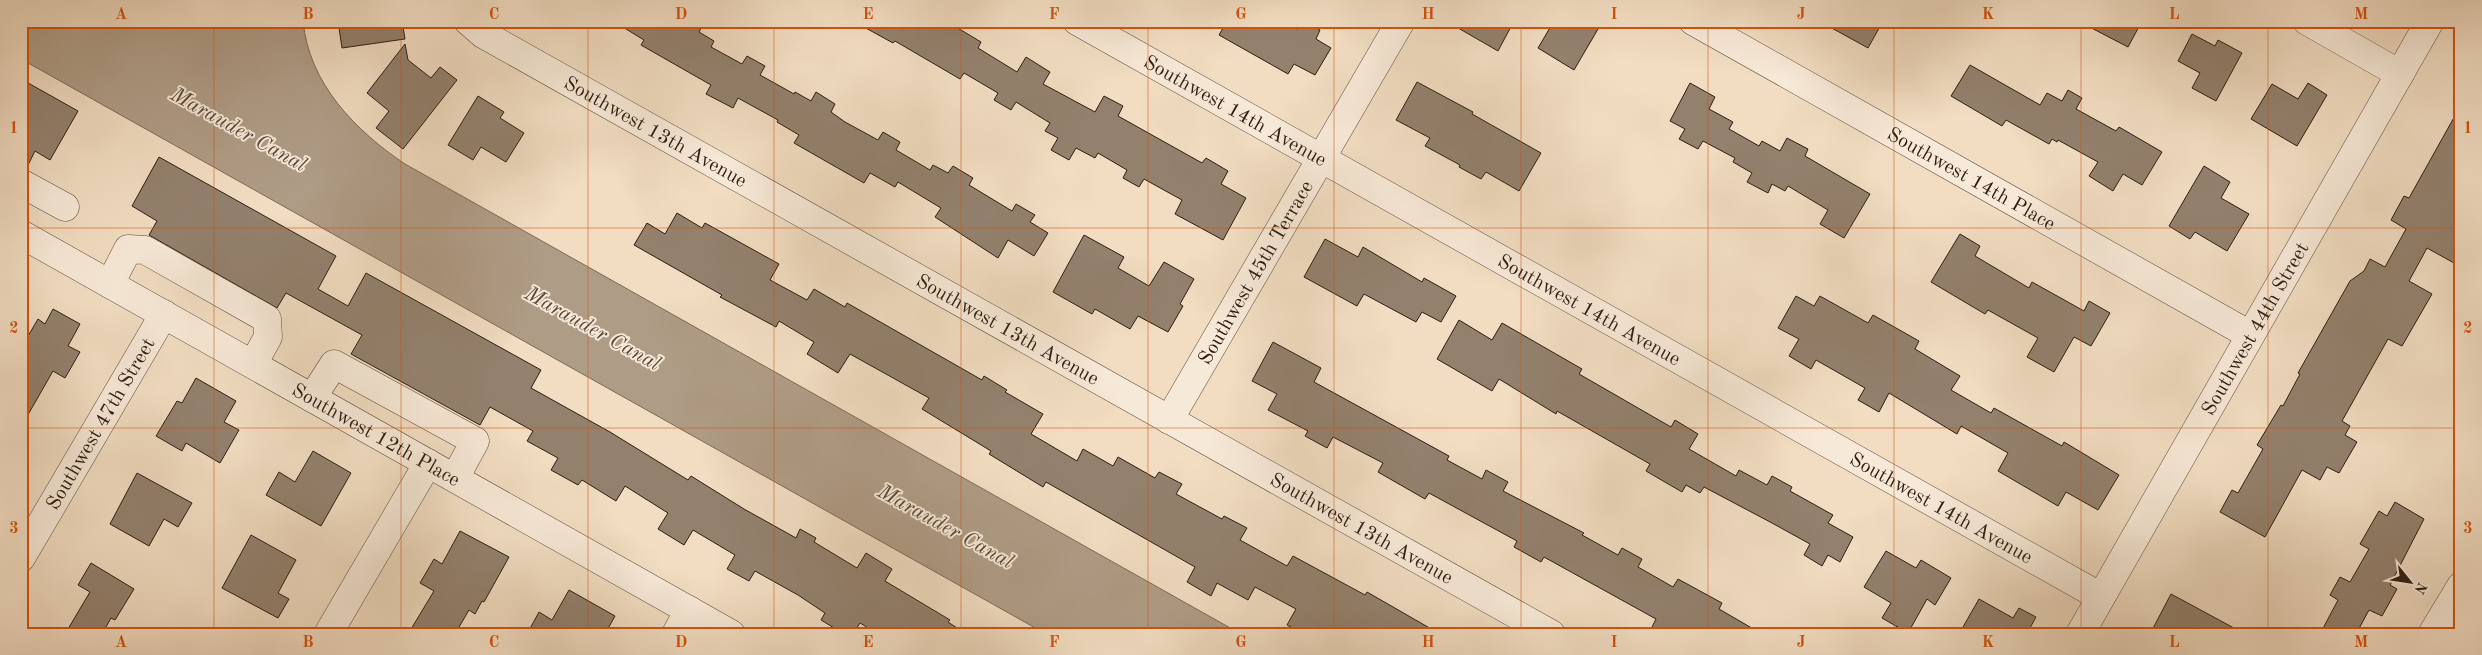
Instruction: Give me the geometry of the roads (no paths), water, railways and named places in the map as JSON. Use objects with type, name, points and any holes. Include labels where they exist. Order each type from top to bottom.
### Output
[{"type":"street","name":"Southwest 13th Avenue","points":[[468,21],[483,34],[1550,634]]},
{"type":"street","name":"Southwest 14th Avenue","points":[[1077,21],[2101,597]]},
{"type":"street","name":"Southwest 45th Terrace","points":[[1169,420],[1401,21]]},
{"type":"street","name":"Southwest 14th Place","points":[[1693,21],[2250,335]]},
{"type":"street","points":[[2308,21],[2400,74]]},
{"type":"street","name":"Southwest 44th Street","points":[[2080,634],[2430,21]]},
{"type":"street","points":[[21,183],[65,207]]},
{"type":"street","name":"Southwest 12th Place","points":[[21,234],[732,634]]},
{"type":"street","points":[[110,284],[128,249],[145,250],[267,319],[268,337],[253,364]]},
{"type":"street","name":"Southwest 47th Street","points":[[21,558],[164,314]]},
{"type":"street","points":[[312,398],[334,364],[475,441],[455,478]]},
{"type":"street","points":[[328,634],[428,463]]},
{"type":"street","points":[[2432,634],[2461,586]]},
{"type":"street","points":[[676,634],[689,610]]},
{"type":"water","name":"Marauder Canal","points":[[21,21],[303,21],[307,44],[315,65],[325,85],[338,104],[369,137],[405,164],[1241,634],[1046,634],[21,59]]}]
